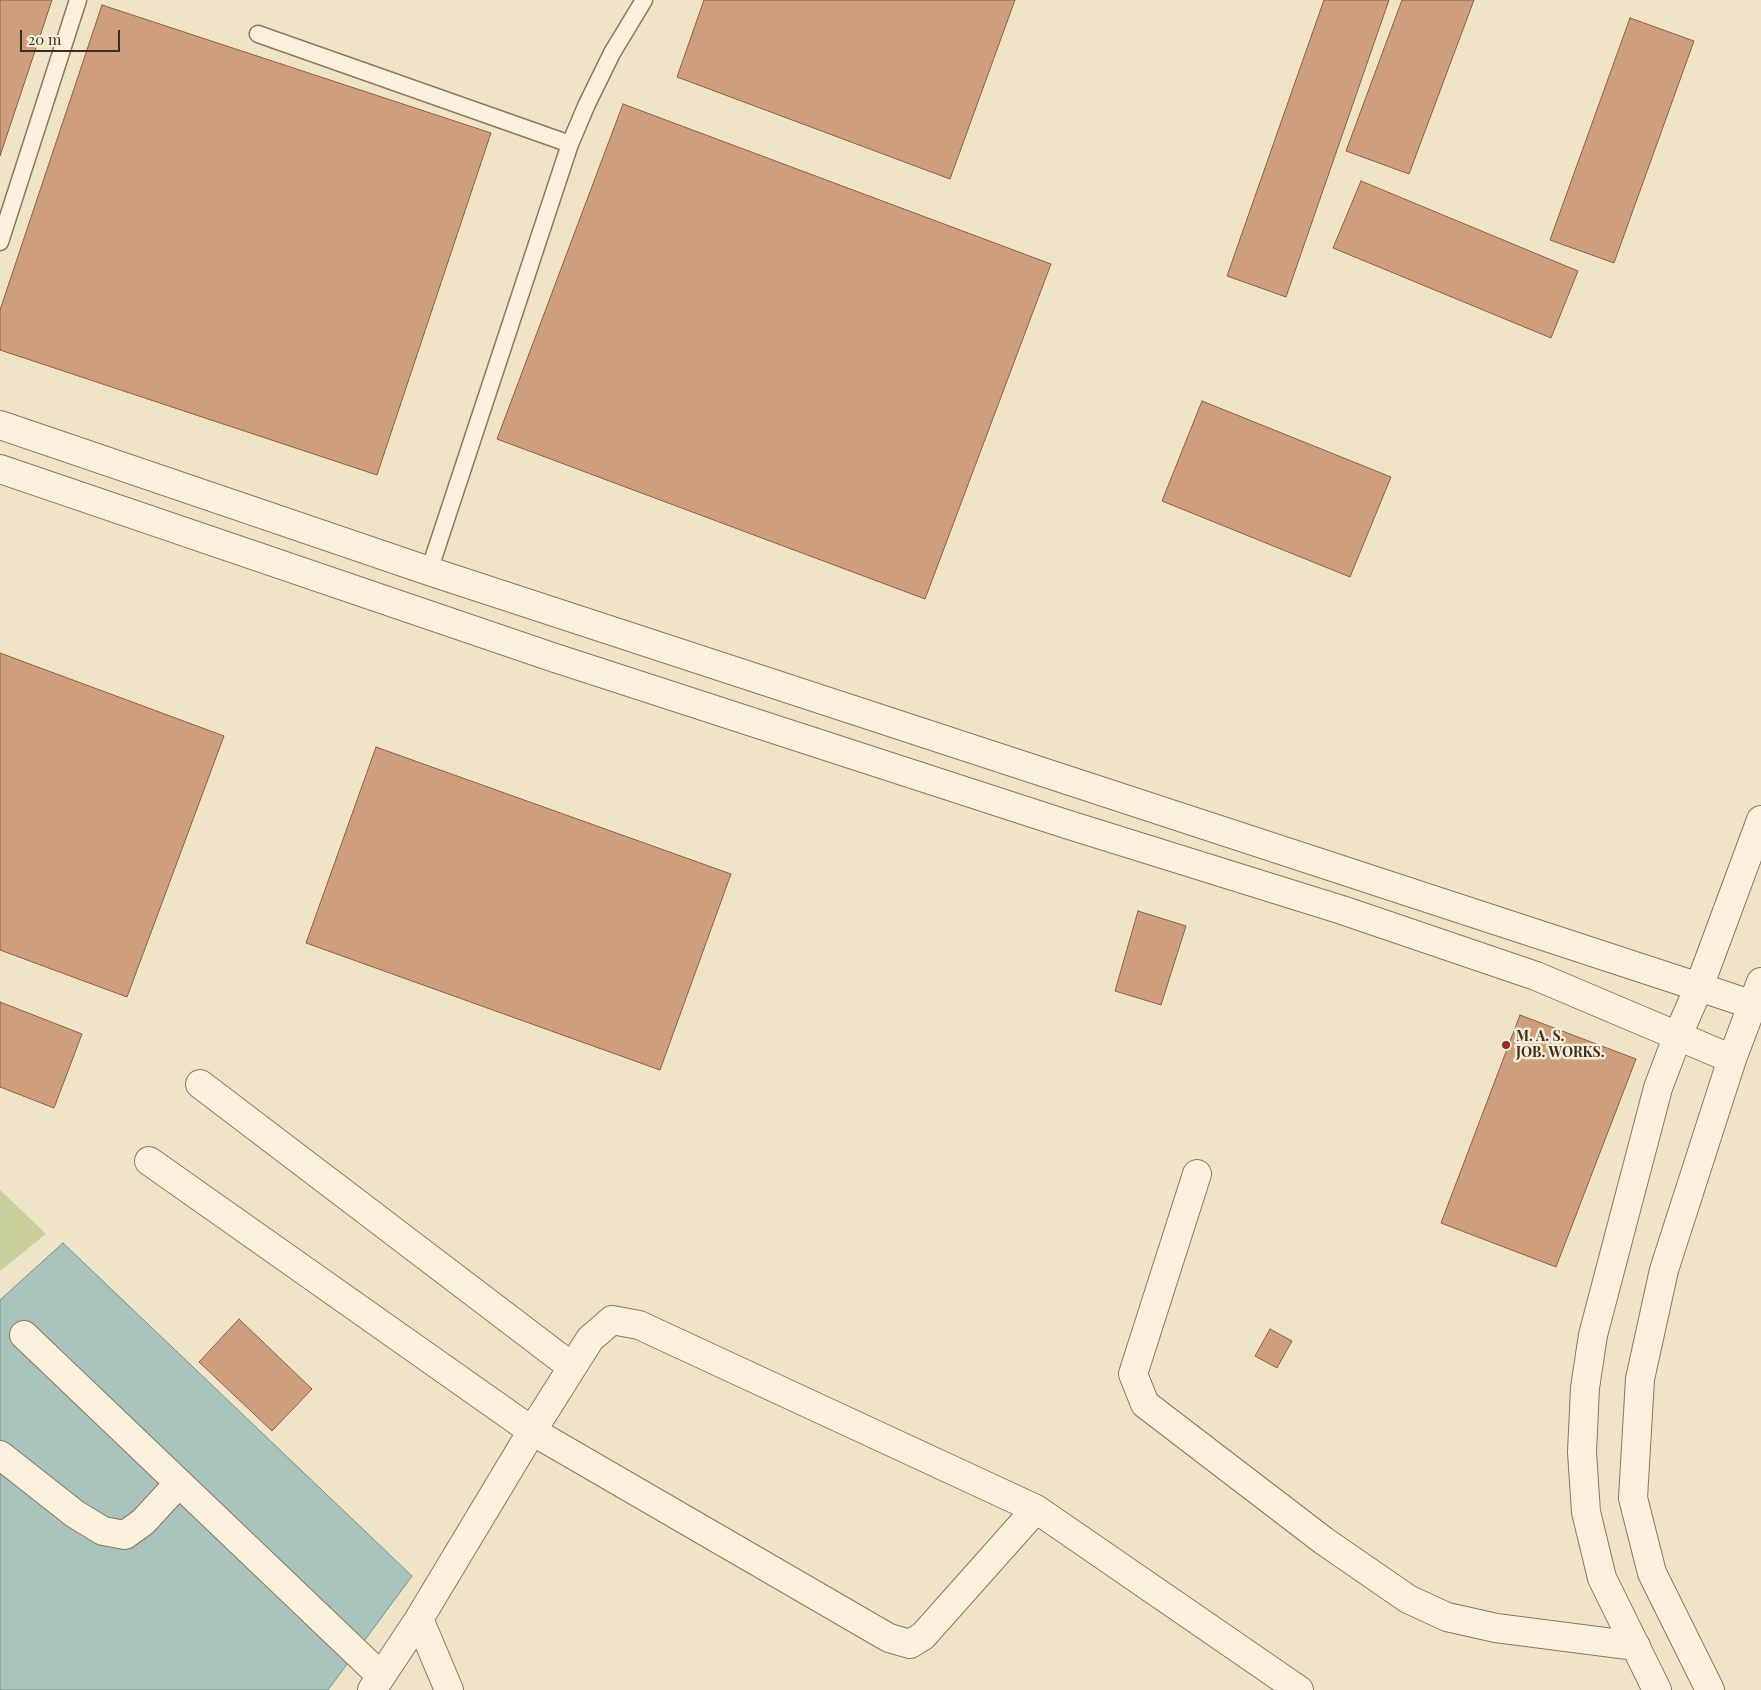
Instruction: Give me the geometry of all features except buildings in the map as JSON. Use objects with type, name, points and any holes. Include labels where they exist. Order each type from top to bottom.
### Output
[{"type":"street","points":[[0,425],[429,571],[1699,986],[1757,994],[1732,1058],[1664,1270],[1640,1379],[1633,1498],[1652,1572],[1710,1690]]},
{"type":"street","points":[[0,469],[542,654],[1066,824],[1342,910],[1536,976],[1732,1058]]},
{"type":"street","points":[[1657,1690],[1602,1578],[1586,1512],[1582,1452],[1585,1388],[1593,1335],[1658,1088],[1699,986],[1761,820]]},
{"type":"street","points":[[200,1084],[572,1367]]},
{"type":"street","points":[[149,1161],[532,1431],[889,1638],[910,1644],[923,1636],[1036,1509]]},
{"type":"street","points":[[1197,1174],[1133,1374],[1145,1404],[1324,1541],[1408,1599],[1447,1617],[1496,1628],[1636,1646]]},
{"type":"street","points":[[24,1336],[178,1483],[377,1683],[420,1619],[532,1431],[590,1339],[612,1320],[639,1325],[1036,1509],[1299,1690]]},
{"type":"street","points":[[0,1455],[75,1514],[103,1531],[125,1535],[143,1522],[178,1483]]},
{"type":"street","points":[[420,1619],[449,1690]]},
{"type":"lane","points":[[0,242],[78,0]]},
{"type":"lane","points":[[429,571],[570,144],[612,53],[644,0]]},
{"type":"lane","points":[[258,34],[570,144]]},
{"type":"green space","points":[[0,1190],[46,1234],[0,1271]]},
{"type":"water","points":[[63,1243],[412,1576],[328,1690],[0,1690],[0,1300]]},
{"type":"place","name":"M. A. S. JOB. WORKS.","points":[[1506,1045]]}]
